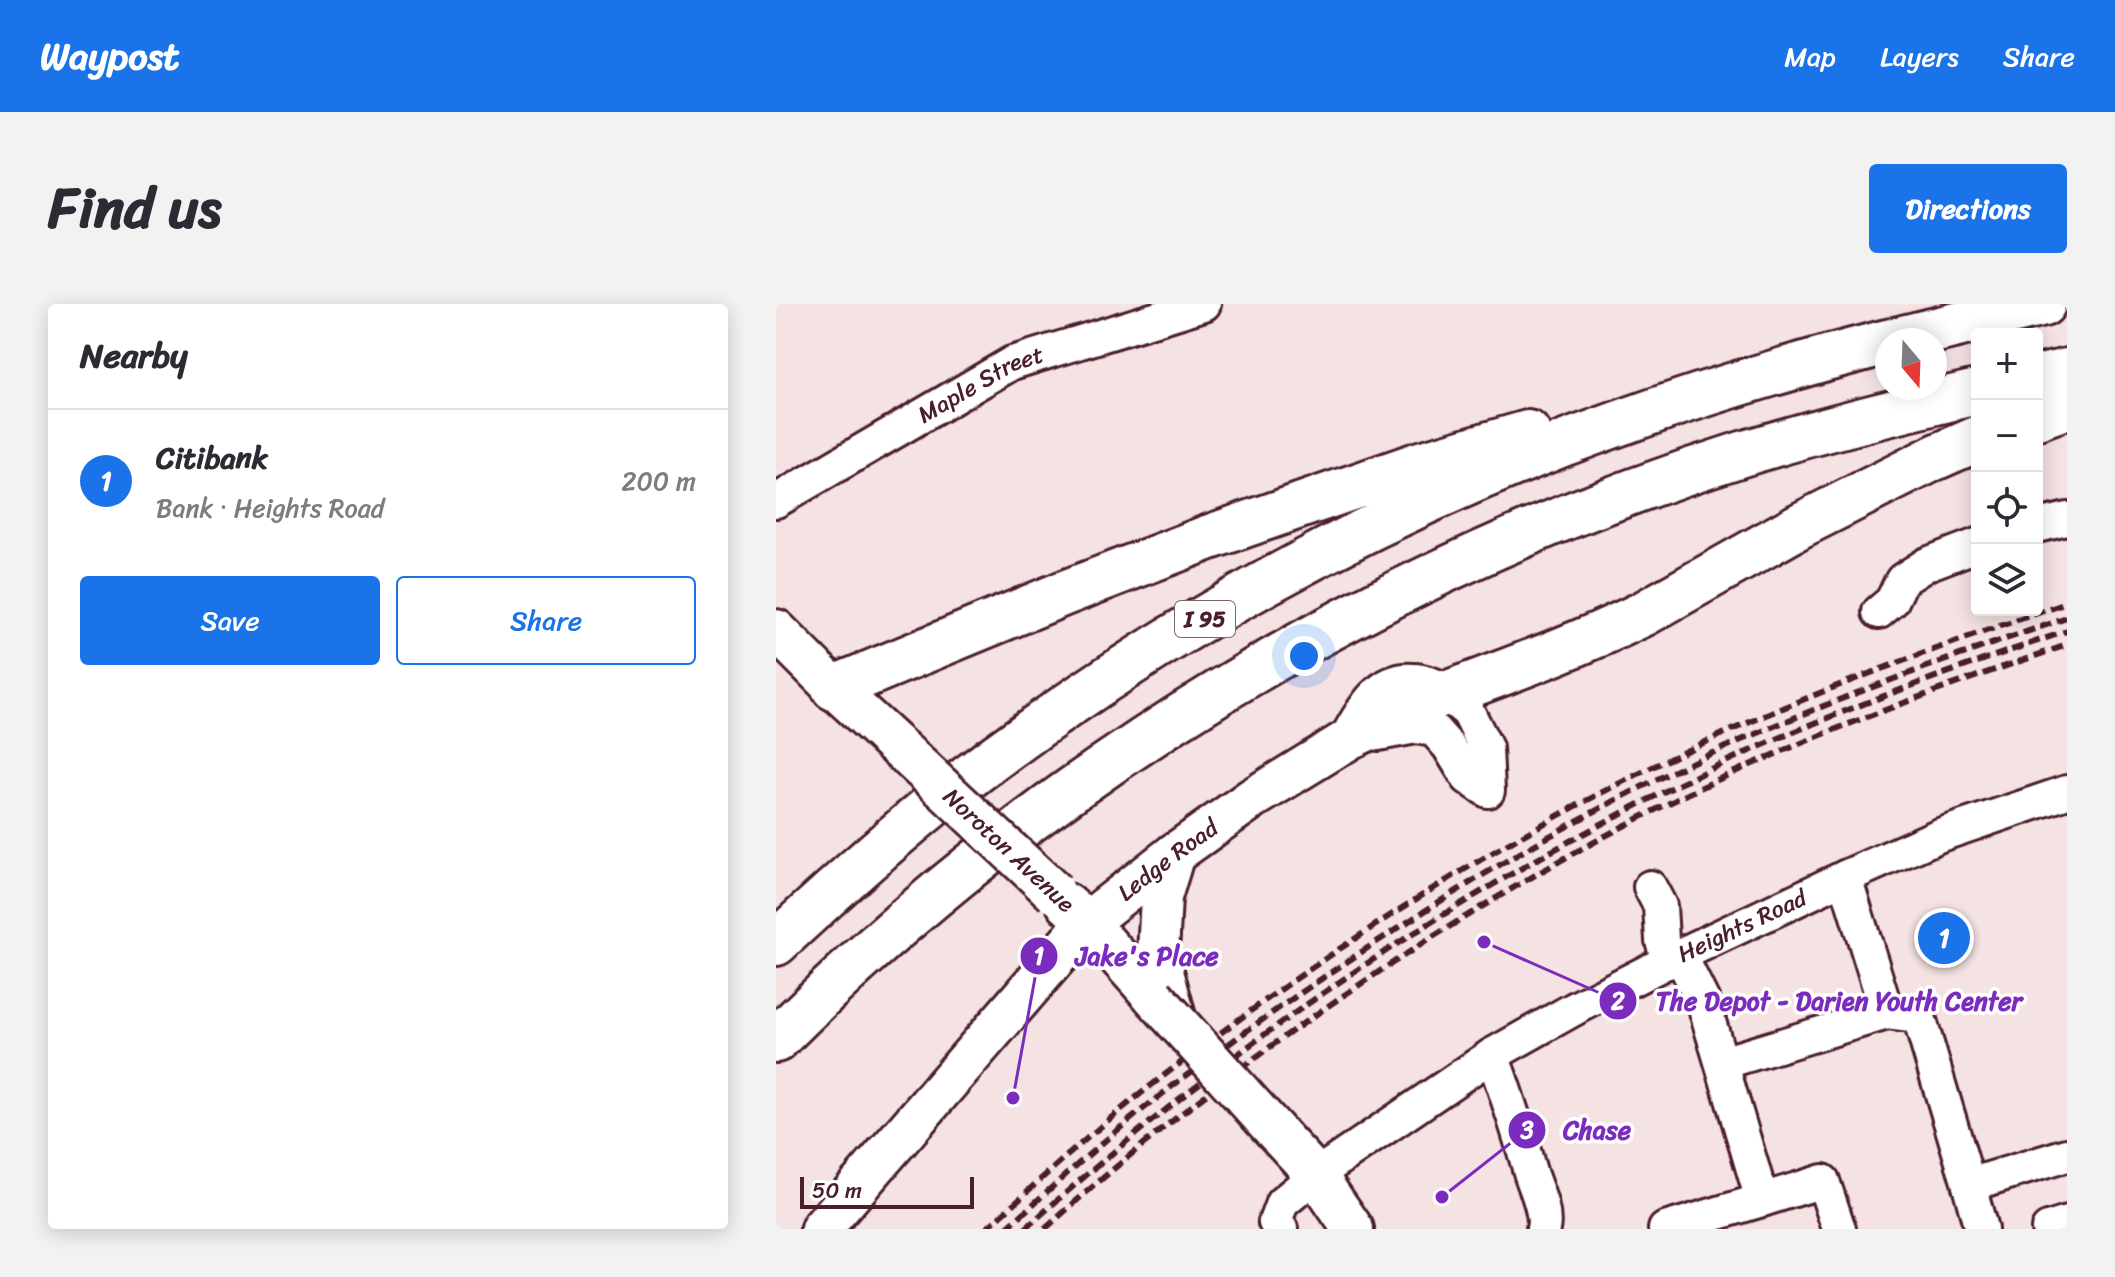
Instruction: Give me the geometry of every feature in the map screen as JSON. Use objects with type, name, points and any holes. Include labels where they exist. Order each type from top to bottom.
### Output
[{"type":"highway","points":[[1944,328],[2043,304]]},
{"type":"highway","name":"I 95","points":[[776,943],[876,853],[958,786],[1091,691],[1222,608],[1294,567],[1453,490],[1546,450],[1694,397],[1776,371],[1875,345]]},
{"type":"highway","points":[[2043,377],[2067,371]]},
{"type":"highway","points":[[776,1040],[870,951],[1005,839],[1145,740],[1327,630],[1504,544],[1660,482],[1740,454],[1971,394]]},
{"type":"highway","points":[[834,688],[1143,563],[1363,483],[1489,443],[1694,397]]},
{"type":"highway","points":[[2043,415],[2067,406]]},
{"type":"highway","points":[[1446,694],[1610,630],[1851,499],[1971,442]]},
{"type":"main road","name":"Noroton Avenue","points":[[776,630],[834,688],[1087,922],[1316,1175],[1353,1229]]},
{"type":"main road","name":"Ledge Road","points":[[821,1229],[1087,922],[1174,854],[1253,798],[1351,738],[1367,709],[1384,692],[1412,683],[1446,694]]},
{"type":"main road","points":[[1165,1009],[1158,953],[1158,923],[1161,897],[1174,854]]},
{"type":"street","name":"Maple Street","points":[[776,501],[1012,363],[1204,304]]},
{"type":"street","points":[[2043,525],[2067,519]]},
{"type":"street","points":[[1879,612],[1892,601],[1902,580],[1927,564],[1971,547]]},
{"type":"street","points":[[1351,738],[1416,727],[1434,730],[1449,747],[1468,778],[1488,791],[1486,748],[1468,712],[1446,694]]},
{"type":"street","name":"Heights Road","points":[[1276,1227],[1282,1203],[1316,1175],[1492,1055],[1574,1009],[1674,958],[1940,835],[2067,792]]},
{"type":"street","points":[[1845,877],[1887,1013]]},
{"type":"street","points":[[1650,887],[1660,906],[1662,940],[1703,1001],[1762,1200]]},
{"type":"street","points":[[1722,1063],[1887,1013],[1919,1017],[1981,1229]]},
{"type":"street","points":[[1492,1055],[1540,1204],[1543,1229]]},
{"type":"street","points":[[1969,1185],[2067,1155]]},
{"type":"street","points":[[1665,1229],[1823,1181],[1839,1229]]},
{"type":"street","points":[[2048,1229],[2067,1223]]},
{"type":"railway","points":[[986,1229],[1110,1119],[1219,1034],[1353,940],[1493,852],[1638,774],[1712,739],[1888,666],[2067,603]]},
{"type":"railway","points":[[1006,1229],[1121,1127],[1226,1046],[1396,929],[1536,844],[1645,785],[1762,731],[1892,680],[2067,618]]},
{"type":"railway","points":[[1025,1229],[1104,1160],[1270,1031],[1444,914],[1534,861],[1627,811],[1763,745],[1892,693],[2067,631]]},
{"type":"railway","points":[[1045,1229],[1138,1149],[1284,1037],[1436,935],[1543,871],[1653,811],[1769,757],[1896,706],[2067,645]]},
{"type":"place","name":"Citibank","points":[[1944,938]]},
{"type":"place","name":"The Depot - Darien Youth Center","points":[[1484,942]]},
{"type":"place","name":"Jake's Place","points":[[1013,1098]]},
{"type":"place","name":"Chase","points":[[1442,1197]]}]
